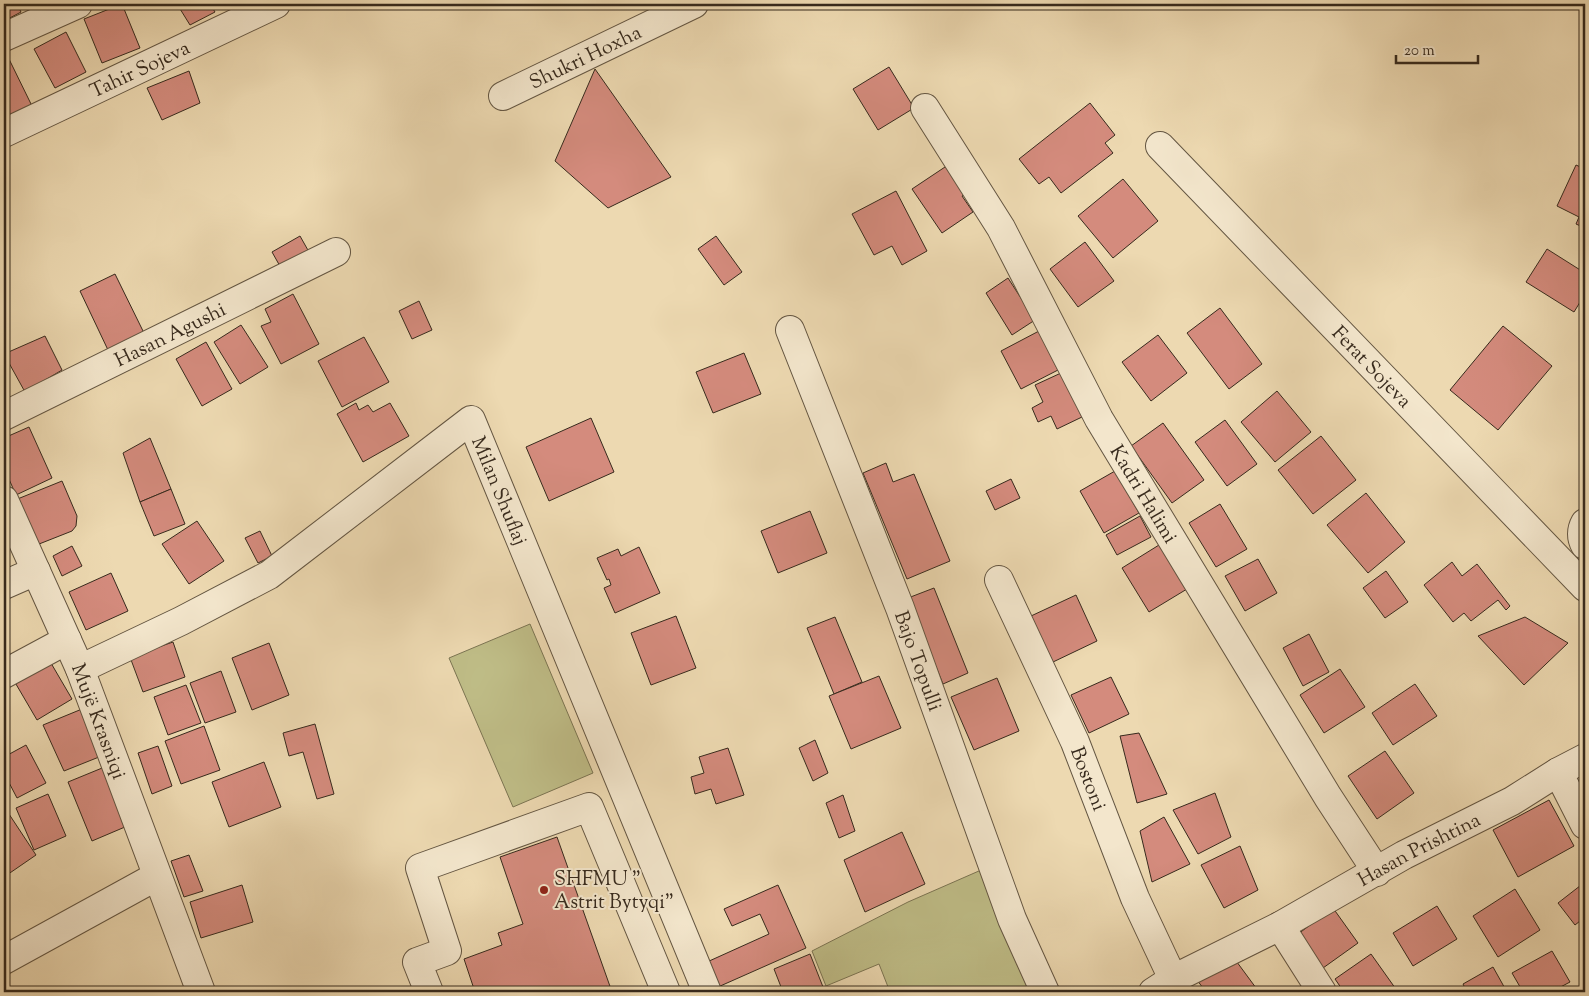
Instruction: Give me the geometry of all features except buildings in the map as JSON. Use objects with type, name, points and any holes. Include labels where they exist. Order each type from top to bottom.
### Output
[{"type":"street","points":[[4,37],[78,4]]},
{"type":"street","name":"Tahir Sojeva","points":[[4,133],[276,4]]},
{"type":"street","name":"Shukri Hoxha","points":[[503,96],[694,4]]},
{"type":"street","name":"Kadri Halimi","points":[[925,108],[1001,228],[1099,419],[1328,797],[1377,872]]},
{"type":"street","name":"Ferat Sojeva","points":[[1160,146],[1585,587]]},
{"type":"street","name":"Hasan Agushi","points":[[4,416],[336,252]]},
{"type":"street","name":"Bajo Topulli","points":[[790,330],[900,608],[1012,919],[1045,992]]},
{"type":"street","name":"Milan Shuflaj","points":[[80,669],[181,621],[269,575],[471,420],[707,992]]},
{"type":"street","name":"Mujë Krasniqi","points":[[4,500],[80,669],[202,992]]},
{"type":"street","points":[[1585,523],[1582,529],[1582,541],[1585,545]]},
{"type":"street","points":[[4,585],[36,571]]},
{"type":"street","name":"Bostoni","points":[[999,580],[1075,742],[1135,898],[1163,986]]},
{"type":"street","points":[[4,674],[67,640]]},
{"type":"street","name":"Hasan Prishtina","points":[[1163,986],[1280,926],[1404,855],[1512,801],[1558,772],[1585,758]]},
{"type":"street","points":[[1558,772],[1585,825]]},
{"type":"street","points":[[429,992],[417,962],[447,951],[420,868],[589,807],[666,992]]},
{"type":"street","points":[[4,960],[158,876]]},
{"type":"street","points":[[1280,926],[1322,992]]},
{"type":"shaded area","points":[[530,624],[593,773],[513,807],[449,658]]},
{"type":"shaded area","points":[[988,867],[1042,992],[890,992],[879,964],[826,986],[812,951],[908,902]]},
{"type":"place","name":"SHFMU \" Astrit Bytyqi\"","points":[[544,890]]}]
